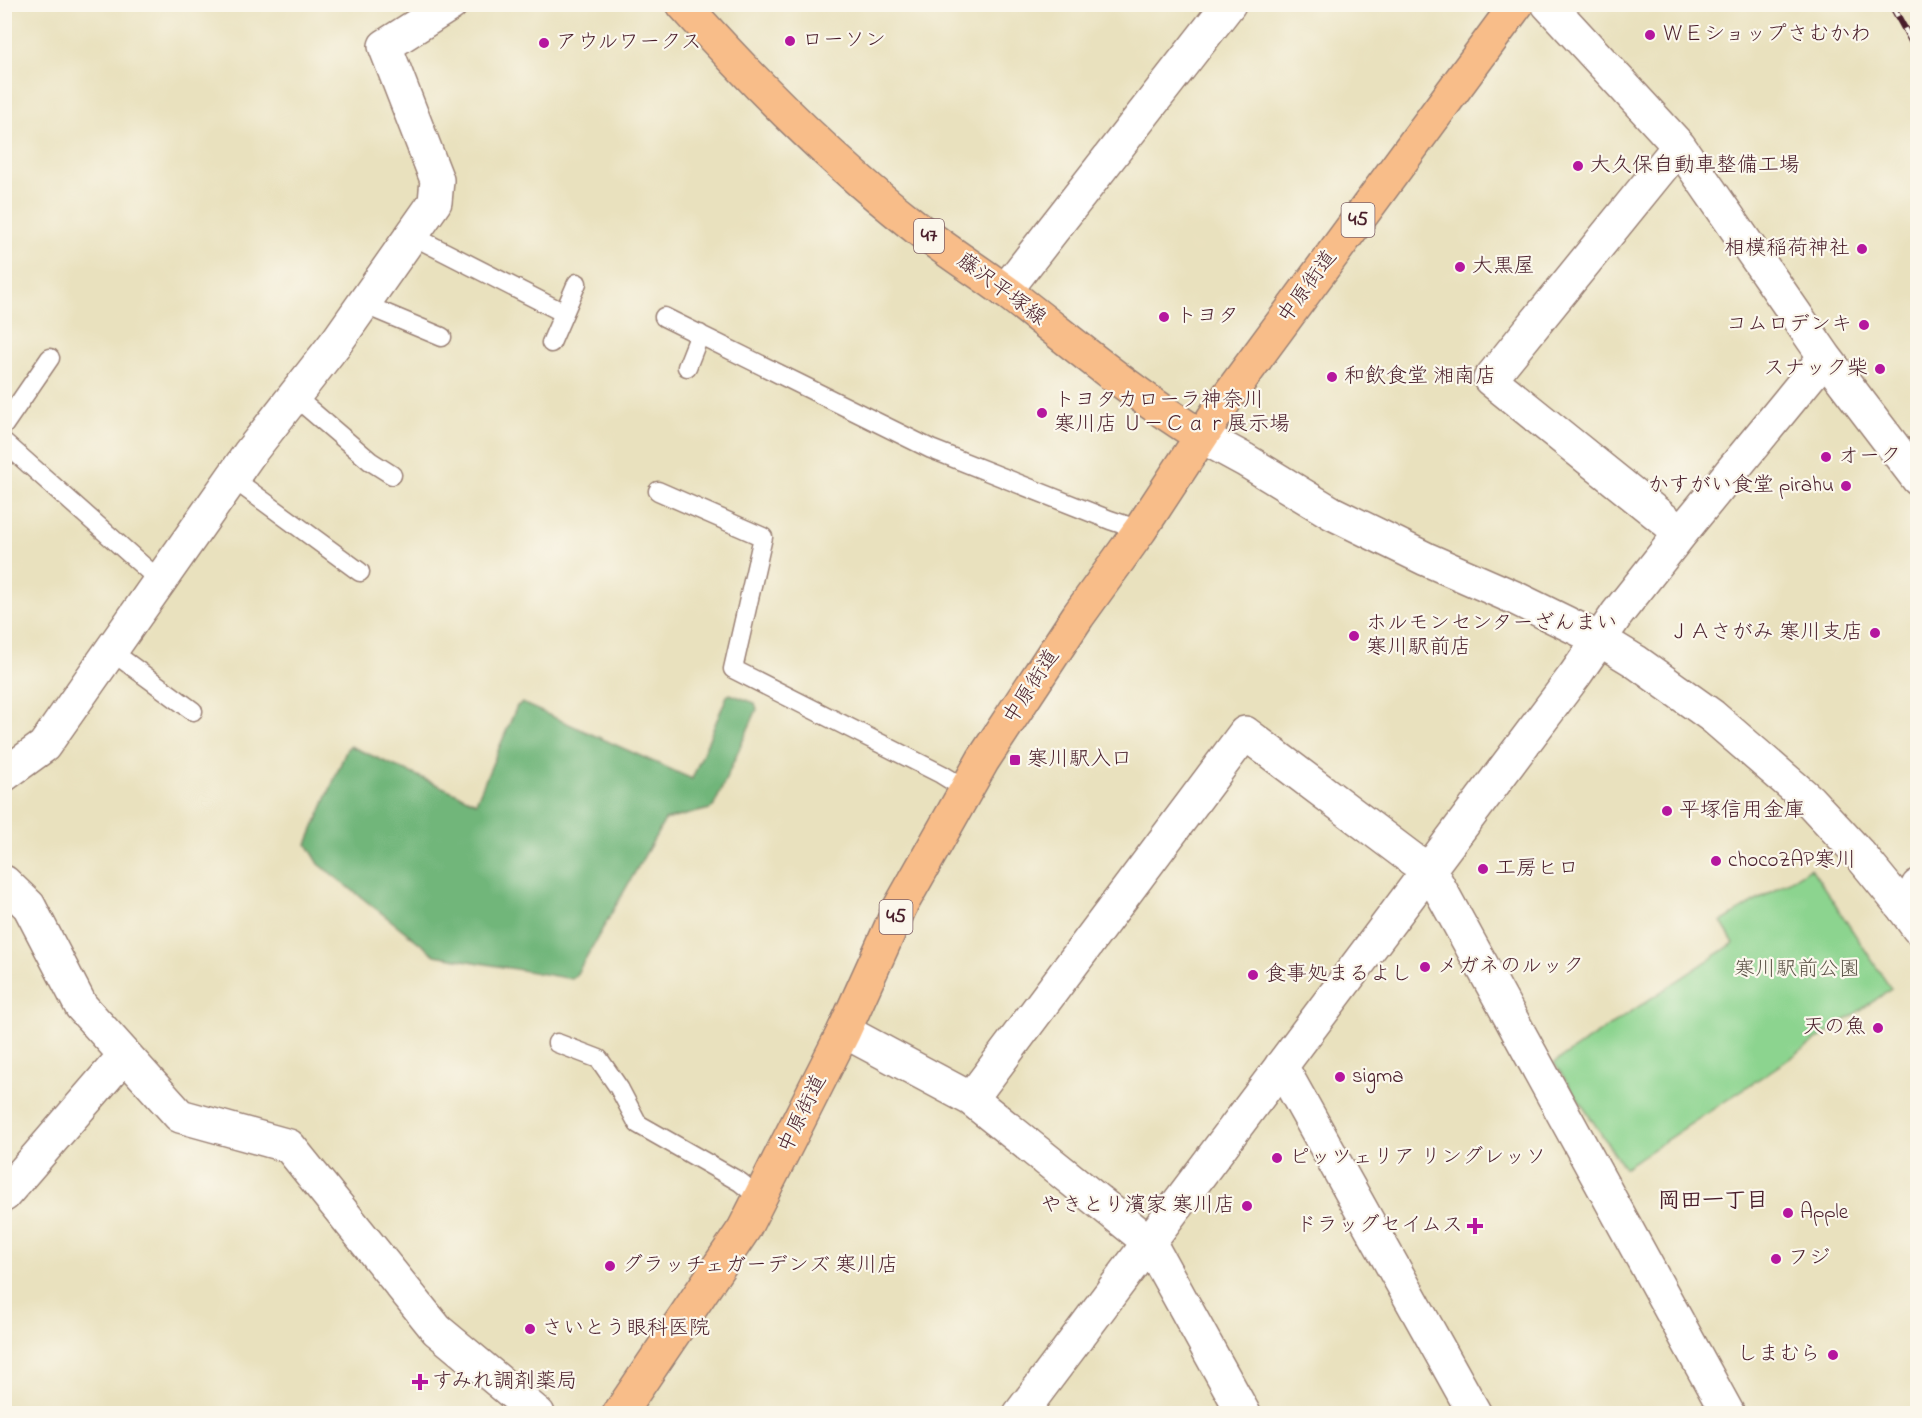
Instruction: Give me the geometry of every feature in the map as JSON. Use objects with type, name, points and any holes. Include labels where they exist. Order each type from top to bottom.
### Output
[{"type":"main road","name":"藤沢平塚線","points":[[684,4],[720,45],[837,162],[913,225],[1005,291],[1165,414],[1201,436]]},
{"type":"main road","name":"中原街道","points":[[619,1413],[744,1229],[761,1199],[844,1031],[900,907],[983,760],[1078,616],[1140,530],[1226,399],[1517,4]]},
{"type":"street","points":[[4,775],[44,746],[232,478],[338,339],[435,202],[436,180],[385,46],[451,4]]},
{"type":"street","points":[[1005,291],[1229,4]]},
{"type":"street","points":[[1548,4],[1679,146],[1825,357],[1917,479]]},
{"type":"street","points":[[1679,146],[1490,379],[1681,533]]},
{"type":"street","points":[[1020,1413],[1430,869],[1599,639],[1681,533],[1825,357]]},
{"type":"street","points":[[1201,436],[1332,513],[1425,559],[1515,598],[1599,639],[1635,661],[1712,716],[1809,800],[1861,856],[1914,907]]},
{"type":"street","points":[[971,1099],[1245,734],[1412,859],[1430,869],[1728,1413]]},
{"type":"street","points":[[4,882],[29,906],[81,1006],[180,1116],[290,1146],[437,1330],[538,1413]]},
{"type":"street","points":[[844,1031],[971,1099],[1149,1242],[1245,1413]]},
{"type":"street","points":[[4,1195],[125,1055]]},
{"type":"street","points":[[1281,1066],[1474,1413]]},
{"type":"lane","points":[[411,235],[564,313]]},
{"type":"lane","points":[[551,343],[577,284]]},
{"type":"lane","points":[[363,304],[442,337]]},
{"type":"lane","points":[[664,317],[931,449],[1140,530]]},
{"type":"lane","points":[[687,368],[700,334]]},
{"type":"lane","points":[[4,425],[50,358]]},
{"type":"lane","points":[[294,396],[370,461],[392,475]]},
{"type":"lane","points":[[4,442],[160,581]]},
{"type":"lane","points":[[232,478],[360,572]]},
{"type":"lane","points":[[658,491],[763,537],[733,669],[941,774],[968,790]]},
{"type":"lane","points":[[111,651],[193,711]]},
{"type":"lane","points":[[557,1043],[599,1059],[619,1088],[638,1124],[740,1182],[761,1199]]},
{"type":"green space","points":[[730,694],[755,703],[757,709],[714,806],[665,820],[572,979],[435,955],[319,864],[307,844],[350,746],[476,802],[517,706],[522,703],[692,779],[727,696]]},
{"type":"green space","name":"寒川駅前公園","points":[[1811,868],[1891,989],[1624,1168],[1554,1063],[1734,943],[1721,922]]},
{"type":"railway","points":[[1891,4],[1918,53]]},
{"type":"place","name":"ＷＥショップさむかわ","points":[[1650,35]]},
{"type":"place","name":"ローソン","points":[[790,41]]},
{"type":"place","name":"アウルワークス","points":[[544,43]]},
{"type":"place","name":"大久保自動車整備工場","points":[[1578,166]]},
{"type":"place","name":"相模稲荷神社","points":[[1862,249]]},
{"type":"place","name":"大黒屋","points":[[1460,267]]},
{"type":"place","name":"トヨタ","points":[[1164,317]]},
{"type":"place","name":"コムロデンキ","points":[[1864,325]]},
{"type":"place","name":"スナック柴","points":[[1880,369]]},
{"type":"place","name":"和飲食堂 湘南店","points":[[1332,377]]},
{"type":"place","name":"トヨタカローラ神奈川 寒川店 Ｕ－Ｃａｒ展示場","points":[[1042,413]]},
{"type":"place","name":"オーク","points":[[1826,457]]},
{"type":"place","name":"かすがい食堂 pirahu","points":[[1846,486]]},
{"type":"place","name":"ＪＡさがみ 寒川支店","points":[[1875,633]]},
{"type":"place","name":"ホルモンセンターざんまい 寒川駅前店","points":[[1354,636]]},
{"type":"place","name":"寒川駅入口","points":[[1015,760]]},
{"type":"place","name":"平塚信用金庫","points":[[1667,811]]},
{"type":"place","name":"chocoZAP寒川","points":[[1716,861]]},
{"type":"place","name":"工房ヒロ","points":[[1483,869]]},
{"type":"place","name":"メガネのルック","points":[[1425,967]]},
{"type":"place","name":"食事処まるよし","points":[[1253,975]]},
{"type":"place","name":"天の魚","points":[[1878,1028]]},
{"type":"place","name":"sigma","points":[[1340,1077]]},
{"type":"place","name":"ピッツェリア リングレッソ","points":[[1277,1158]]},
{"type":"place","name":"やきとり濱家 寒川店","points":[[1247,1206]]},
{"type":"place","name":"Apple","points":[[1788,1213]]},
{"type":"place","name":"ドラッグセイムス","points":[[1475,1226]]},
{"type":"place","name":"フジ","points":[[1776,1259]]},
{"type":"place","name":"グラッチェガーデンズ 寒川店","points":[[610,1266]]},
{"type":"place","name":"さいとう眼科医院","points":[[530,1329]]},
{"type":"place","name":"しまむら","points":[[1833,1355]]},
{"type":"place","name":"すみれ調剤薬局","points":[[420,1382]]},
{"type":"district","name":"岡田一丁目","points":[[1713,1202]]}]
